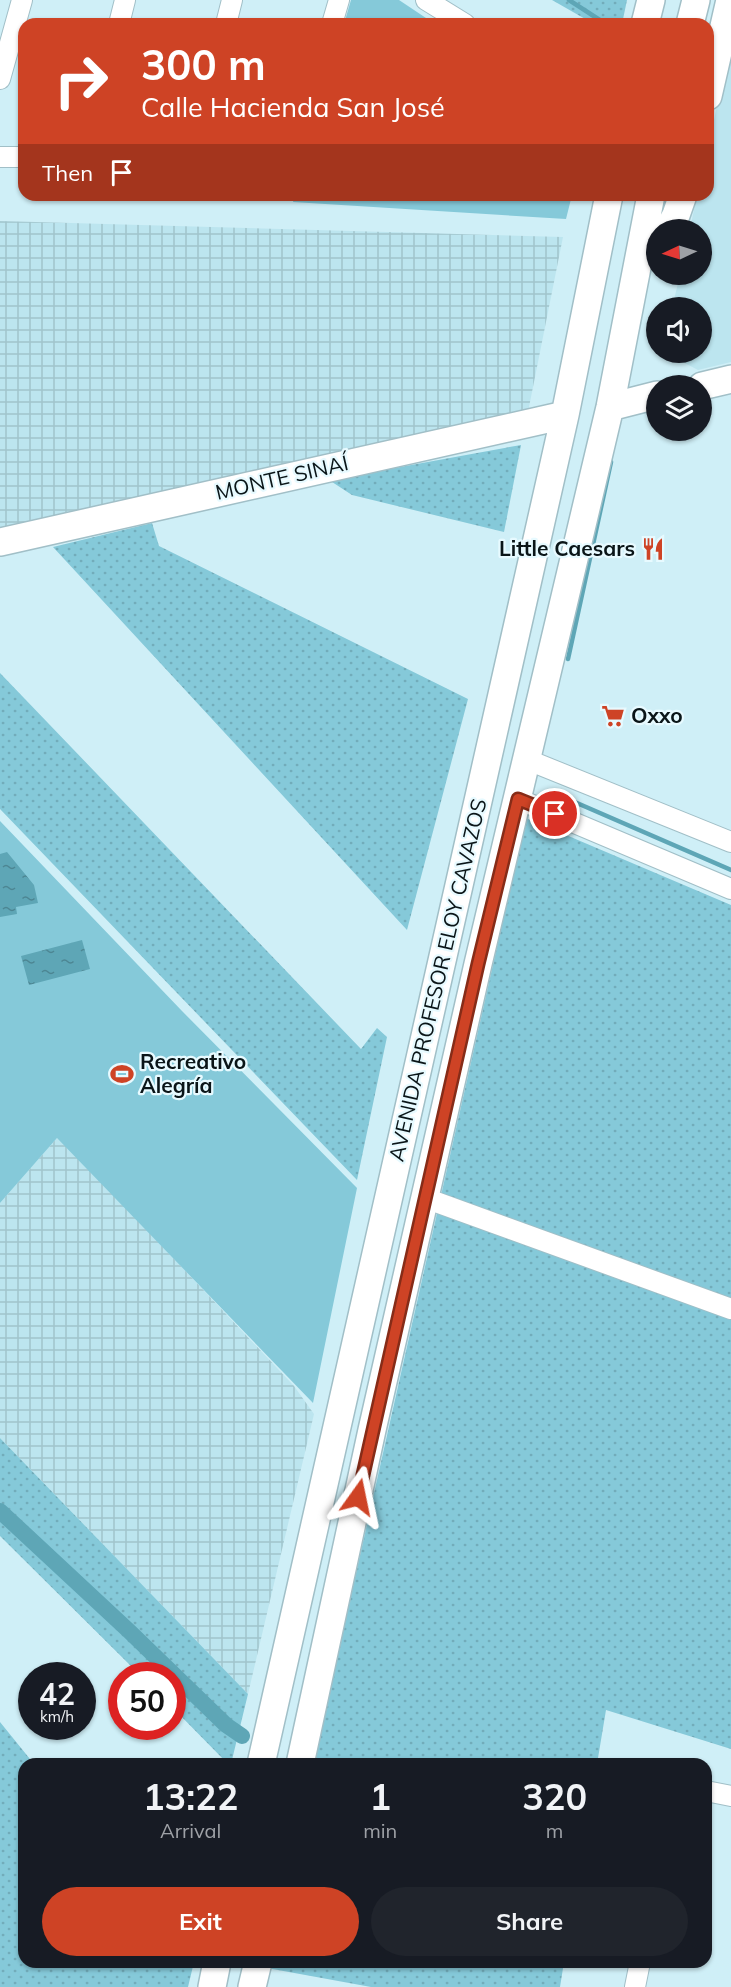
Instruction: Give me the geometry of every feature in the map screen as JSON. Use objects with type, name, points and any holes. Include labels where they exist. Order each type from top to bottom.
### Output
[{"type":"main road","points":[[646,18],[651,0]]},
{"type":"main road","points":[[692,18],[696,0]]},
{"type":"main road","points":[[714,70],[730,0]]},
{"type":"main road","name":"AVENIDA PROFESOR ELOY CAVAZOS","points":[[262,1758],[565,416],[608,201]]},
{"type":"main road","name":"AVENIDA PROFESOR ELOY CAVAZOS","points":[[650,219],[651,201]]},
{"type":"main road","points":[[674,219],[681,201]]},
{"type":"main road","name":"AVENIDA PROFESOR ELOY CAVAZOS","points":[[301,1758],[372,1430],[565,593],[646,257]]},
{"type":"main road","points":[[712,384],[731,379]]},
{"type":"main road","points":[[610,407],[646,398]]},
{"type":"main road","name":"MONTE SINAÍ","points":[[0,542],[255,483],[565,416]]},
{"type":"main road","points":[[368,1288],[371,1338],[381,1348],[392,1348]]},
{"type":"main road","points":[[349,1370],[363,1367],[370,1370],[372,1374],[372,1430]]},
{"type":"main road","points":[[212,1987],[216,1968]]},
{"type":"main road","points":[[252,1987],[257,1968]]},
{"type":"street","points":[[0,79],[22,0]]},
{"type":"street","points":[[120,18],[125,0]]},
{"type":"street","points":[[228,18],[232,0]]},
{"type":"street","points":[[334,18],[339,0]]},
{"type":"street","points":[[426,0],[455,18]]},
{"type":"street","points":[[0,157],[18,157]]},
{"type":"street","points":[[528,760],[731,842]]},
{"type":"street","points":[[518,799],[731,889]]},
{"type":"street","points":[[426,1198],[731,1308]]},
{"type":"street","points":[[712,1792],[731,1796]]},
{"type":"street","points":[[635,1987],[639,1968]]},
{"type":"shaded area","points":[[351,0],[399,0],[426,18],[346,18]]},
{"type":"shaded area","points":[[552,0],[627,0],[623,18],[584,18]]},
{"type":"shaded area","points":[[731,43],[731,362],[698,370],[685,363],[712,363],[712,297],[675,297],[678,285],[712,285],[712,219],[692,219],[696,201],[714,201],[714,120]]},
{"type":"shaded area","points":[[293,201],[570,201],[566,219]]},
{"type":"shaded area","points":[[0,221],[563,237],[528,412],[0,533]]},
{"type":"shaded area","points":[[521,445],[504,532],[352,495],[329,480]]},
{"type":"shaded area","points":[[152,523],[159,546],[468,699],[407,930],[53,547]]},
{"type":"shaded area","points":[[0,673],[361,1049],[377,1028],[387,1037],[357,1180],[0,809]]},
{"type":"shaded area","points":[[526,818],[731,905],[731,1749],[606,1710],[598,1758],[314,1758]]},
{"type":"shaded area","name":"Recreativo Alegría","points":[[0,821],[182,1011],[357,1188],[313,1403],[57,1138],[0,1203]]},
{"type":"shaded area","points":[[57,1138],[76,1155],[294,1386],[314,1414],[248,1694],[0,1438],[0,1203]]},
{"type":"shaded area","points":[[0,1438],[248,1694],[232,1758],[222,1758],[186,1721],[186,1662],[127,1662],[0,1536]]},
{"type":"shaded area","points":[[0,1722],[29,1758],[18,1758],[18,1968],[193,1968],[188,1987],[0,1987]]},
{"type":"shaded area","points":[[267,1968],[563,1968],[560,1987],[371,1987]]},
{"type":"water","points":[[7,852],[34,885],[38,903],[16,907],[17,914],[0,917],[0,854]]},
{"type":"water","points":[[82,940],[90,969],[29,985],[21,956]]},
{"type":"waterway","points":[[569,0],[597,18]]},
{"type":"waterway","points":[[568,659],[611,462]]},
{"type":"waterway","points":[[570,800],[731,870]]},
{"type":"waterway","points":[[0,1511],[226,1725],[242,1736]]},
{"type":"place","name":"Little Caesars","points":[[653,549]]},
{"type":"place","name":"Oxxo","points":[[613,716]]},
{"type":"place","name":"Recreativo Alegría","points":[[122,1074]]},
{"type":"route","points":[[358,1497],[478,964],[518,799],[555,814]]}]
